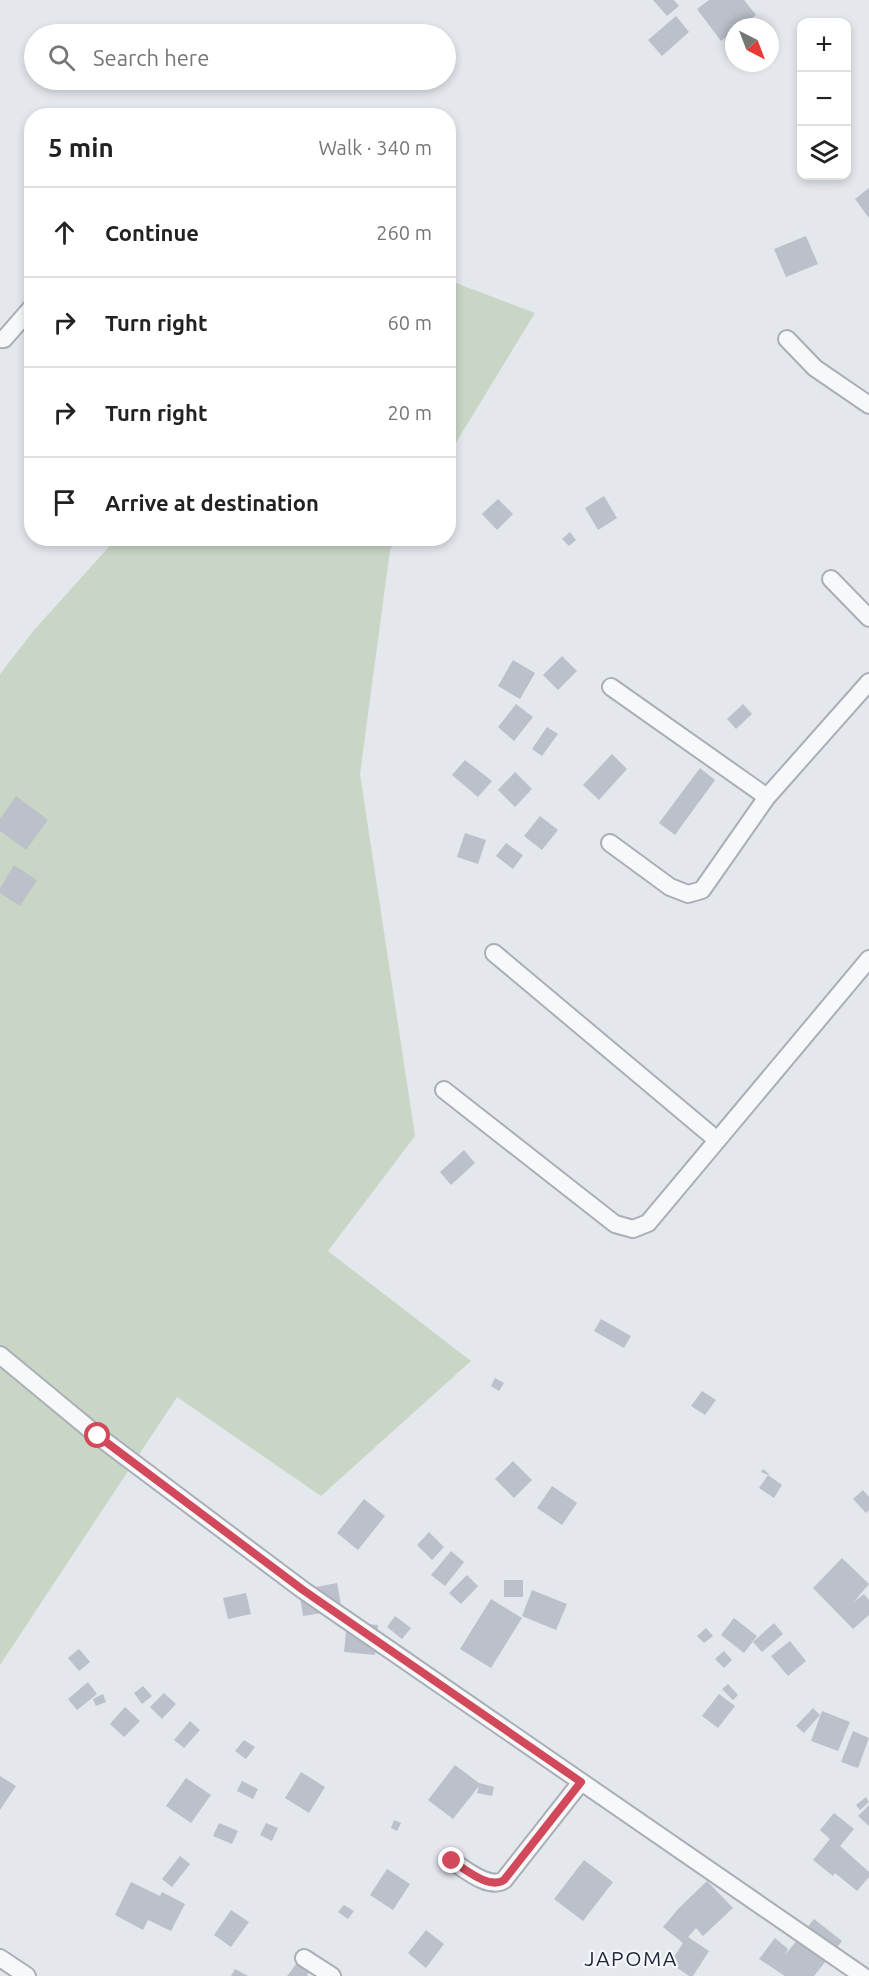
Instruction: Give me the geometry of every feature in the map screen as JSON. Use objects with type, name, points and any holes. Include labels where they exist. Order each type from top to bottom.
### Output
[{"type":"street","points":[[0,339],[4,339],[24,316]]},
{"type":"street","points":[[787,339],[815,368],[869,405]]},
{"type":"street","points":[[831,579],[869,618]]},
{"type":"street","points":[[610,843],[670,887],[688,894],[702,890],[766,797],[869,681]]},
{"type":"street","points":[[611,687],[766,797]]},
{"type":"street","points":[[494,953],[717,1140]]},
{"type":"street","points":[[444,1090],[615,1224],[633,1230],[648,1223],[869,959]]},
{"type":"street","points":[[0,1355],[98,1436],[303,1590],[863,1976]]},
{"type":"street","points":[[452,1861],[490,1883],[499,1883],[504,1880],[581,1782]]},
{"type":"street","points":[[0,1958],[27,1976]]},
{"type":"street","points":[[304,1958],[332,1976]]},
{"type":"green space","points":[[456,283],[535,313],[456,443]]},
{"type":"green space","points":[[110,546],[393,546],[390,550],[360,774],[415,1136],[328,1251],[471,1361],[321,1496],[177,1397],[0,1665],[0,674],[35,629]]},
{"type":"building","points":[[653,0],[674,0],[679,6],[667,16]]},
{"type":"building","points":[[709,0],[744,0],[756,15],[752,18],[725,18],[725,38],[721,41],[697,9]]},
{"type":"building","points":[[676,16],[689,32],[662,56],[648,40]]},
{"type":"building","points":[[869,188],[869,218],[855,199]]},
{"type":"building","points":[[806,236],[818,264],[786,277],[774,249]]},
{"type":"building","points":[[604,496],[617,518],[598,530],[585,508]]},
{"type":"building","points":[[498,499],[513,514],[497,530],[482,514]]},
{"type":"building","points":[[570,532],[576,540],[569,546],[562,539]]},
{"type":"building","points":[[562,656],[577,671],[558,690],[543,675]]},
{"type":"building","points":[[513,660],[535,673],[520,699],[498,686]]},
{"type":"building","points":[[516,704],[533,717],[514,741],[498,727]]},
{"type":"building","points":[[743,704],[752,714],[736,729],[727,719]]},
{"type":"building","points":[[547,727],[558,734],[542,756],[532,749]]},
{"type":"building","points":[[612,754],[627,769],[599,800],[583,785]]},
{"type":"building","points":[[465,760],[492,781],[478,797],[452,775]]},
{"type":"building","points":[[700,768],[715,780],[675,835],[659,823]]},
{"type":"building","points":[[515,772],[532,789],[515,807],[498,790]]},
{"type":"building","points":[[16,796],[48,820],[26,850],[0,831],[0,819]]},
{"type":"building","points":[[540,816],[558,830],[542,850],[524,836]]},
{"type":"building","points":[[465,833],[486,840],[478,864],[457,857]]},
{"type":"building","points":[[506,843],[523,855],[513,869],[496,856]]},
{"type":"building","points":[[14,865],[37,880],[20,906],[0,893],[0,888]]},
{"type":"building","points":[[464,1150],[475,1163],[451,1185],[440,1172]]},
{"type":"building","points":[[601,1319],[631,1336],[624,1348],[594,1331]]},
{"type":"building","points":[[495,1378],[504,1383],[499,1391],[491,1386]]},
{"type":"building","points":[[702,1391],[716,1400],[705,1415],[691,1406]]},
{"type":"building","points":[[513,1461],[532,1480],[514,1498],[495,1479]]},
{"type":"building","points":[[768,1475],[782,1485],[774,1498],[759,1488]]},
{"type":"building","points":[[552,1486],[577,1503],[562,1525],[537,1508]]},
{"type":"building","points":[[863,1490],[869,1497],[869,1510],[866,1513],[853,1499]]},
{"type":"building","points":[[364,1499],[385,1516],[358,1550],[337,1533]]},
{"type":"building","points":[[429,1532],[444,1547],[432,1560],[417,1545]]},
{"type":"building","points":[[451,1551],[464,1562],[445,1586],[431,1575]]},
{"type":"building","points":[[842,1558],[869,1584],[854,1602],[864,1594],[869,1600],[869,1615],[853,1629],[813,1588]]},
{"type":"building","points":[[467,1575],[478,1586],[461,1604],[449,1593]]},
{"type":"building","points":[[504,1580],[523,1580],[523,1597],[504,1597]]},
{"type":"building","points":[[337,1583],[342,1610],[303,1616],[299,1590]]},
{"type":"building","points":[[532,1590],[567,1604],[556,1630],[522,1616]]},
{"type":"building","points":[[246,1593],[251,1614],[228,1619],[223,1598]]},
{"type":"building","points":[[491,1599],[522,1618],[491,1668],[460,1649]]},
{"type":"building","points":[[395,1616],[411,1628],[402,1639],[387,1627]]},
{"type":"building","points":[[734,1618],[757,1636],[744,1653],[721,1635]]},
{"type":"building","points":[[347,1622],[378,1625],[375,1655],[344,1652]]},
{"type":"building","points":[[774,1623],[783,1634],[762,1652],[753,1642]]},
{"type":"building","points":[[706,1628],[713,1636],[704,1643],[697,1636]]},
{"type":"building","points":[[790,1641],[806,1661],[788,1676],[771,1656]]},
{"type":"building","points":[[79,1649],[90,1662],[79,1671],[68,1658]]},
{"type":"building","points":[[724,1651],[732,1660],[724,1668],[715,1659]]},
{"type":"building","points":[[88,1682],[97,1694],[77,1710],[68,1699]]},
{"type":"building","points":[[728,1684],[738,1695],[733,1700],[722,1689]]},
{"type":"building","points":[[143,1686],[152,1696],[142,1704],[134,1693]]},
{"type":"building","points":[[164,1693],[176,1704],[162,1719],[150,1707]]},
{"type":"building","points":[[103,1694],[106,1702],[96,1706],[93,1699]]},
{"type":"building","points":[[719,1694],[735,1706],[718,1728],[702,1716]]},
{"type":"building","points":[[125,1707],[140,1721],[124,1737],[110,1724]]},
{"type":"building","points":[[813,1708],[820,1715],[804,1733],[796,1726]]},
{"type":"building","points":[[822,1711],[850,1722],[838,1751],[811,1741]]},
{"type":"building","points":[[190,1721],[200,1730],[184,1748],[174,1740]]},
{"type":"building","points":[[853,1731],[869,1738],[858,1768],[841,1762]]},
{"type":"building","points":[[244,1740],[255,1747],[246,1759],[235,1751]]},
{"type":"building","points":[[455,1765],[479,1783],[494,1787],[492,1796],[477,1793],[479,1786],[453,1819],[428,1800]]},
{"type":"building","points":[[301,1772],[325,1787],[309,1813],[285,1798]]},
{"type":"building","points":[[0,1776],[16,1786],[0,1810]]},
{"type":"building","points":[[186,1778],[211,1795],[191,1823],[166,1806]]},
{"type":"building","points":[[242,1781],[258,1789],[253,1799],[237,1791]]},
{"type":"building","points":[[866,1797],[869,1802],[860,1810],[856,1805]]},
{"type":"building","points":[[869,1805],[869,1826],[858,1816]]},
{"type":"building","points":[[834,1813],[854,1829],[840,1846],[869,1872],[869,1877],[857,1891],[835,1873],[833,1876],[813,1860],[830,1839],[820,1830]]},
{"type":"building","points":[[394,1820],[401,1823],[397,1831],[391,1828]]},
{"type":"building","points":[[219,1823],[238,1831],[232,1844],[213,1836]]},
{"type":"building","points":[[266,1823],[278,1828],[272,1841],[260,1835]]},
{"type":"building","points":[[180,1856],[190,1864],[172,1887],[162,1879]]},
{"type":"building","points":[[584,1860],[613,1882],[583,1921],[554,1899]]},
{"type":"building","points":[[387,1869],[410,1884],[393,1910],[370,1895]]},
{"type":"building","points":[[707,1881],[733,1908],[703,1936],[696,1928],[688,1937],[709,1951],[693,1976],[689,1976],[670,1963],[683,1943],[663,1927]]},
{"type":"building","points":[[131,1882],[160,1896],[162,1892],[185,1904],[171,1931],[148,1920],[143,1930],[115,1915]]},
{"type":"building","points":[[344,1905],[354,1911],[348,1919],[338,1912]]},
{"type":"building","points":[[231,1910],[249,1922],[231,1947],[214,1935]]},
{"type":"building","points":[[814,1919],[842,1941],[814,1976],[785,1976],[759,1959],[775,1938],[788,1949],[785,1955]]},
{"type":"building","points":[[426,1930],[444,1944],[426,1968],[408,1953]]},
{"type":"building","points":[[297,1963],[309,1972],[307,1976],[287,1976]]},
{"type":"building","points":[[235,1969],[248,1976],[231,1976]]},
{"type":"district","name":"JAPOMA","points":[[631,1958]]},
{"type":"route","points":[[98,1436],[303,1590],[581,1782],[504,1880],[499,1883],[490,1883],[452,1861]]}]
